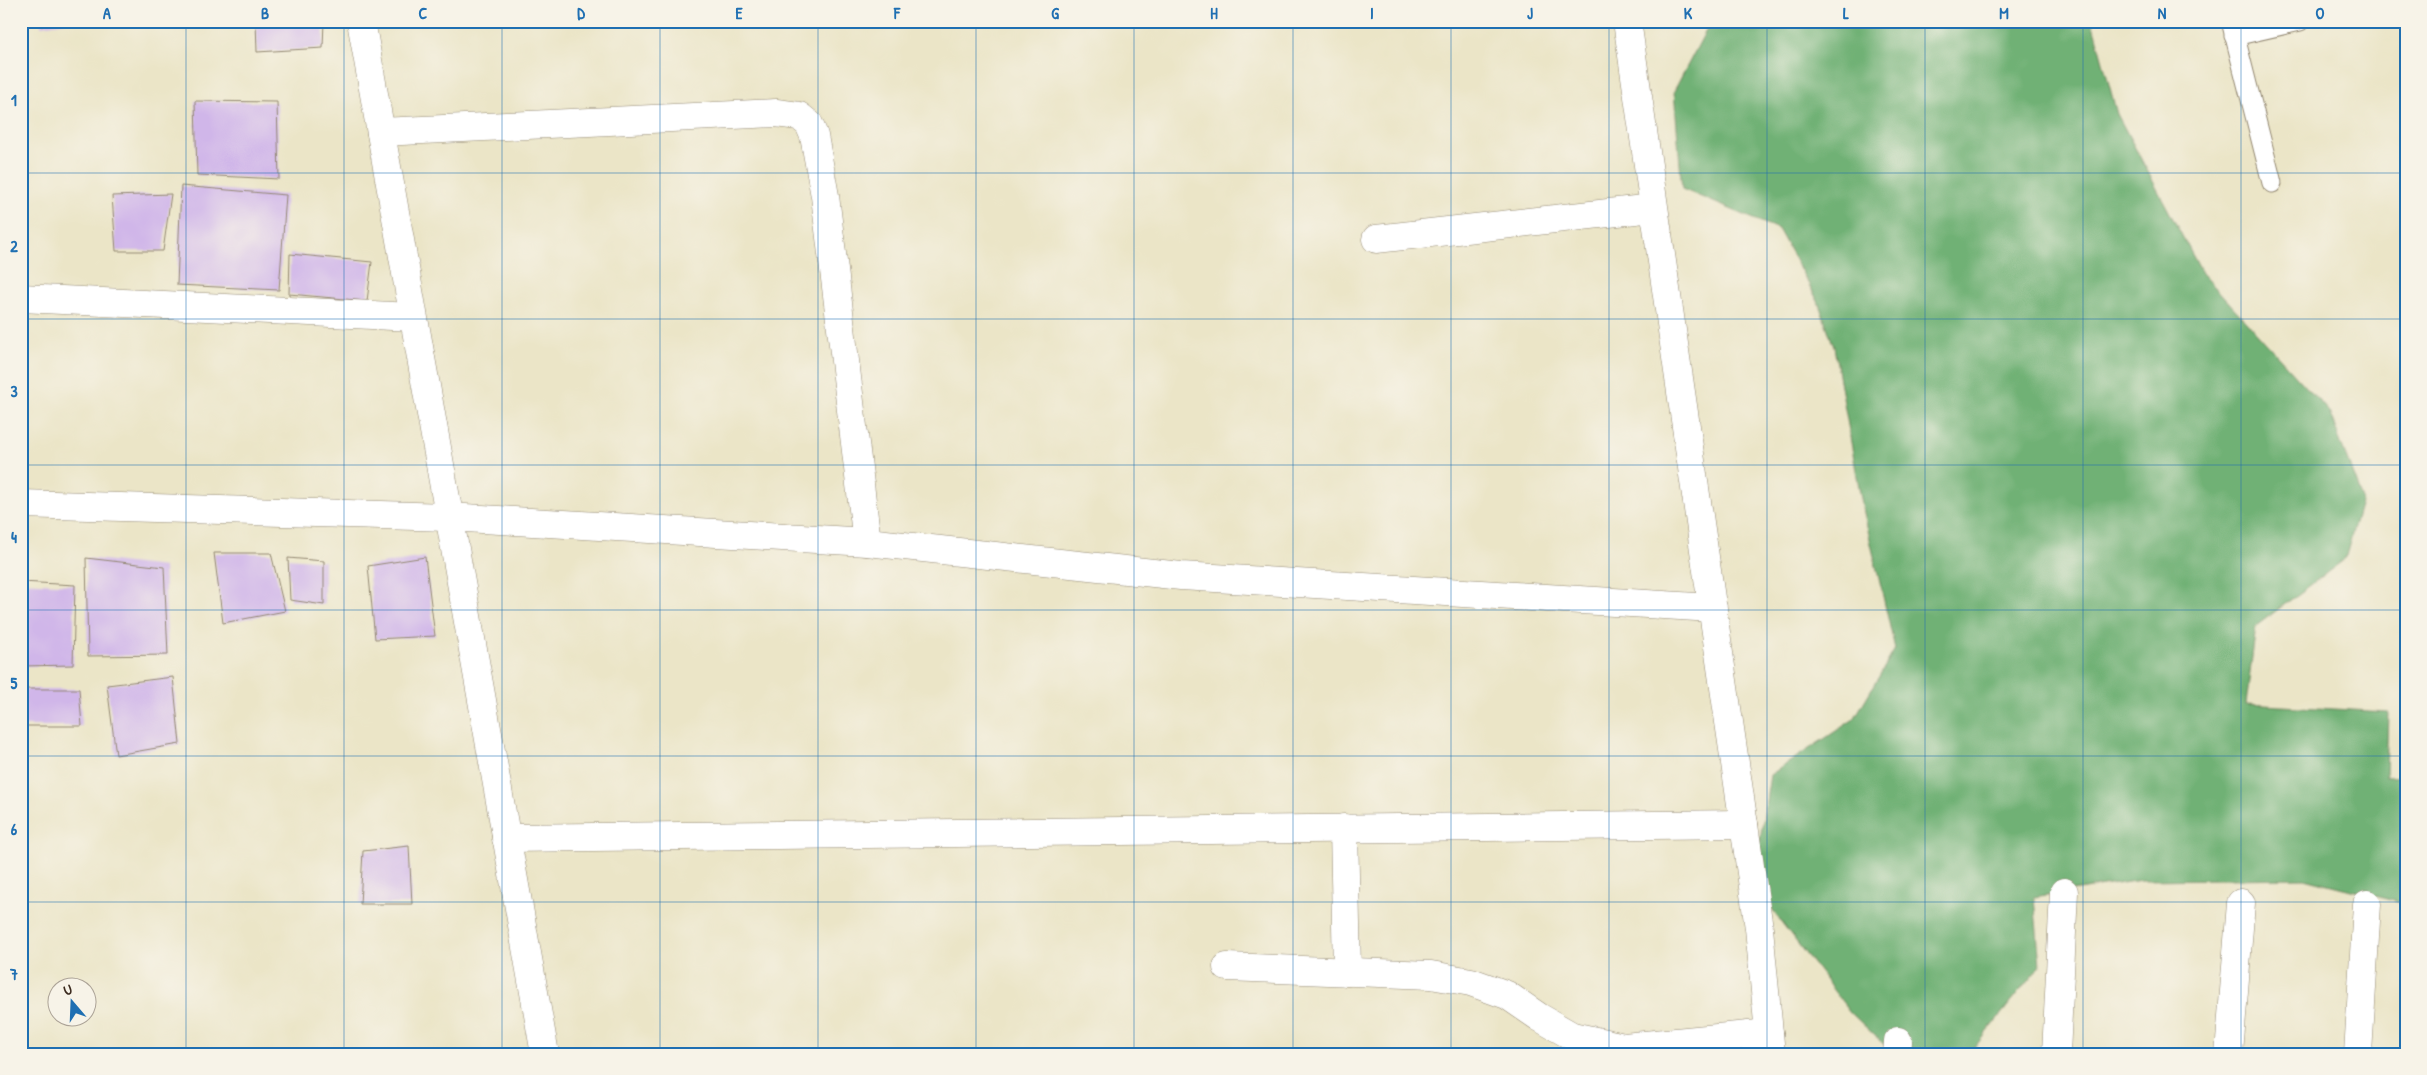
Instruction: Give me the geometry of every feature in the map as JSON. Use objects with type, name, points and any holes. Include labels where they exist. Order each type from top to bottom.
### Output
[{"type":"street","points":[[362,21],[448,517],[545,1054]]},
{"type":"street","points":[[1227,967],[1431,975],[1471,982],[1507,995],[1538,1017],[1572,1036],[1624,1047],[1770,1043],[1759,928],[1627,21]]},
{"type":"street","points":[[381,132],[776,113],[799,116],[809,124],[814,136],[825,196],[867,542]]},
{"type":"street","points":[[1376,239],[1653,208]]},
{"type":"street","points":[[21,298],[413,317]]},
{"type":"street","points":[[21,504],[448,517],[867,542],[1181,576],[1713,608]]},
{"type":"street","points":[[506,838],[1744,824]]},
{"type":"street","points":[[1344,828],[1347,972]]},
{"type":"street","points":[[2056,1054],[2064,892]]},
{"type":"street","points":[[2229,1054],[2240,903]]},
{"type":"street","points":[[2358,1054],[2367,904]]},
{"type":"lane","points":[[2272,183],[2232,29],[2300,21]]},
{"type":"green space","points":[[1711,21],[2092,21],[2117,114],[2202,273],[2329,412],[2362,499],[2345,559],[2256,626],[2246,704],[2388,712],[2386,777],[2406,776],[2406,904],[2304,878],[2141,880],[2034,897],[2040,966],[1969,1054],[1894,1054],[1850,1012],[1753,885],[1770,775],[1854,719],[1895,649],[1862,504],[1834,347],[1818,301],[1778,229],[1682,189],[1674,91]]},
{"type":"building","points":[[41,21],[65,21],[65,22],[41,26]]},
{"type":"building","points":[[256,21],[324,21],[323,48],[257,52]]},
{"type":"building","points":[[195,101],[277,102],[279,179],[197,175]]},
{"type":"building","points":[[181,186],[286,195],[279,290],[177,285]]},
{"type":"building","points":[[171,194],[163,251],[116,251],[112,196]]},
{"type":"building","points":[[290,254],[372,262],[367,301],[289,294]]},
{"type":"building","points":[[214,553],[271,553],[285,611],[223,623]]},
{"type":"building","points":[[425,557],[435,636],[375,639],[368,566]]},
{"type":"building","points":[[86,558],[164,567],[168,655],[88,656]]},
{"type":"building","points":[[288,558],[324,561],[324,605],[290,600]]},
{"type":"building","points":[[21,582],[75,585],[73,665],[21,666]]},
{"type":"building","points":[[173,677],[180,744],[116,755],[107,685]]},
{"type":"building","points":[[21,689],[79,689],[82,726],[21,726]]},
{"type":"building","points":[[409,846],[412,904],[360,904],[363,851]]}]
